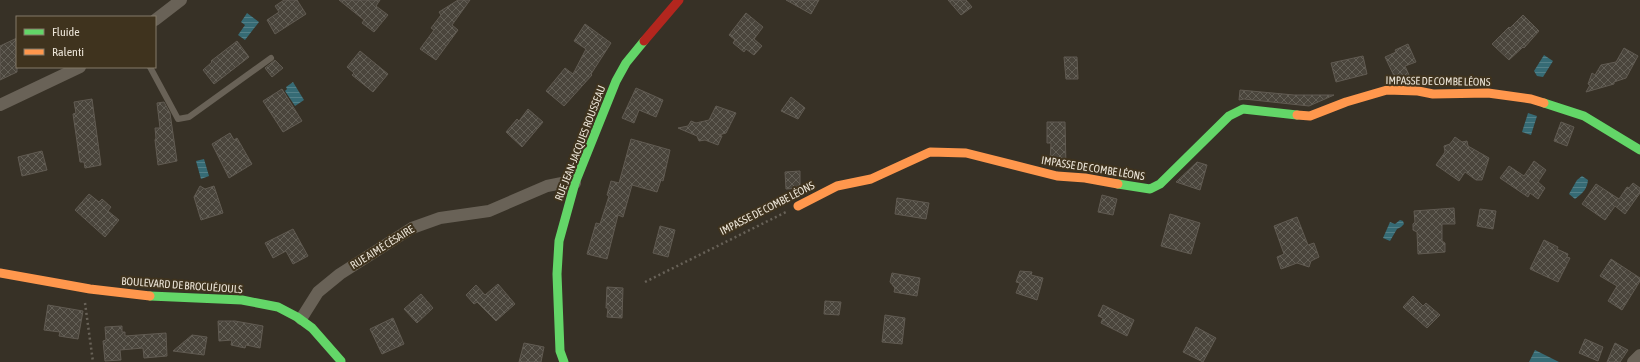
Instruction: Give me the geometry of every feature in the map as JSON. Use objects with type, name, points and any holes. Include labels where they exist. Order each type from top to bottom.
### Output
[{"type":"street","points":[[156,19],[181,0]]},
{"type":"street","name":"RUE JEAN-JACQUES ROUSSEAU","points":[[564,362],[560,352],[557,267],[559,240],[575,183],[616,81],[626,63],[679,0]]},
{"type":"street","points":[[0,105],[78,68]]},
{"type":"street","name":"IMPASSE DE COMBE LÉONS","points":[[798,206],[837,186],[871,179],[930,152],[966,153],[1057,176],[1085,178],[1150,189],[1160,184],[1229,116],[1243,109],[1310,116],[1346,102],[1387,90],[1418,91],[1432,94],[1488,93],[1531,99],[1584,116],[1640,150]]},
{"type":"street","name":"RUE AIMÉ CÉSAIRE","points":[[301,319],[318,292],[340,274],[412,228],[440,218],[488,211],[547,186],[562,183],[575,183]]},
{"type":"street","name":"BOULEVARD DE BROCUÉJOULS","points":[[0,273],[120,293],[192,299],[241,300],[269,304],[288,311],[319,333],[341,362]]},
{"type":"street","points":[[1633,362],[1640,355]]},
{"type":"lane","points":[[151,68],[178,119],[189,117],[271,58]]},
{"type":"path","name":"IMPASSE DE COMBE LÉONS","points":[[644,282],[798,206]]},
{"type":"path","points":[[83,288],[93,362]]},
{"type":"water","points":[[247,13],[259,22],[245,40],[238,35],[245,25],[241,22]]},
{"type":"water","points":[[1544,55],[1553,61],[1543,77],[1537,76],[1534,71]]},
{"type":"water","points":[[293,82],[304,100],[295,106],[285,91],[287,89],[286,87]]},
{"type":"water","points":[[1528,113],[1537,116],[1531,135],[1522,132]]},
{"type":"water","points":[[204,159],[209,176],[201,179],[196,161]]},
{"type":"water","points":[[1582,176],[1588,180],[1587,186],[1575,199],[1569,194],[1577,180]]},
{"type":"water","points":[[1400,220],[1403,221],[1404,224],[1397,229],[1390,241],[1383,238],[1390,222],[1395,224]]},
{"type":"water","points":[[1535,350],[1559,362],[1529,362]]},
{"type":"building","points":[[284,0],[297,0],[306,14],[275,34],[267,20],[279,12],[275,6]]},
{"type":"building","points":[[339,0],[380,0],[376,6],[388,15],[374,32],[362,23],[364,20]]},
{"type":"building","points":[[458,0],[470,0],[452,25],[458,30],[436,60],[420,49],[434,30],[431,28],[441,15],[439,12]]},
{"type":"building","points":[[786,0],[819,0],[811,14]]},
{"type":"building","points":[[948,0],[966,0],[972,7],[961,15]]},
{"type":"building","points":[[746,13],[763,27],[754,39],[762,46],[754,55],[746,49],[744,52],[733,43],[735,40],[729,35]]},
{"type":"building","points":[[1523,15],[1539,31],[1524,48],[1523,47],[1509,60],[1492,44]]},
{"type":"building","points":[[585,24],[611,43],[591,74],[592,75],[564,106],[546,91],[565,68],[573,74],[586,49],[574,41]]},
{"type":"building","points":[[16,38],[17,72],[0,80],[0,46]]},
{"type":"building","points":[[237,41],[249,57],[214,84],[203,70],[212,62],[211,61]]},
{"type":"building","points":[[1408,44],[1416,62],[1405,66],[1409,75],[1396,80],[1385,57]]},
{"type":"building","points":[[1624,48],[1638,56],[1626,78],[1614,82],[1614,84],[1586,92],[1590,85],[1588,84],[1592,73],[1595,75],[1601,65],[1616,62]]},
{"type":"building","points":[[360,51],[388,74],[373,92],[352,75],[354,73],[347,67]]},
{"type":"building","points":[[1363,56],[1367,74],[1336,82],[1331,63]]},
{"type":"building","points":[[1064,57],[1077,57],[1078,79],[1066,79]]},
{"type":"building","points":[[275,60],[283,68],[272,77],[265,68]]},
{"type":"building","points":[[636,88],[663,100],[656,117],[639,110],[634,123],[622,118]]},
{"type":"building","points":[[282,89],[302,121],[283,132],[263,101]]},
{"type":"building","points":[[1240,90],[1294,95],[1334,95],[1309,106],[1244,99],[1239,100]]},
{"type":"building","points":[[791,97],[805,108],[798,119],[781,111]]},
{"type":"building","points":[[92,99],[101,165],[85,168],[84,162],[80,162],[73,114],[76,113],[74,102]]},
{"type":"building","points":[[164,102],[170,113],[177,161],[158,165],[155,128],[160,128],[157,103]]},
{"type":"building","points":[[716,106],[736,113],[726,133],[719,135],[722,136],[718,145],[705,140],[699,141],[697,136],[678,128],[688,126],[691,121],[696,123],[709,120]]},
{"type":"building","points":[[528,109],[543,122],[522,147],[506,132],[517,119],[519,121]]},
{"type":"building","points":[[1047,122],[1065,122],[1066,167],[1054,165],[1054,161],[1050,161],[1051,143],[1047,143]]},
{"type":"building","points":[[1561,122],[1574,127],[1567,146],[1554,141]]},
{"type":"building","points":[[230,133],[234,140],[237,138],[252,164],[229,178],[212,144]]},
{"type":"building","points":[[1455,137],[1462,142],[1467,141],[1468,146],[1489,158],[1482,180],[1476,180],[1465,172],[1459,181],[1436,165],[1445,152],[1444,146],[1450,144]]},
{"type":"building","points":[[631,139],[670,150],[663,181],[661,180],[657,192],[632,185],[623,217],[618,215],[607,259],[587,254],[596,223],[600,224],[609,196],[607,195],[611,181],[619,183]]},
{"type":"building","points":[[42,151],[47,170],[22,176],[18,157]]},
{"type":"building","points":[[1534,161],[1546,170],[1538,182],[1545,188],[1538,199],[1530,193],[1528,197],[1500,178],[1509,166],[1524,176]]},
{"type":"building","points":[[1197,162],[1207,165],[1200,190],[1176,182]]},
{"type":"building","points":[[800,171],[800,188],[786,189],[785,172]]},
{"type":"building","points":[[1633,183],[1640,188],[1640,193],[1625,214],[1615,206],[1605,220],[1582,204],[1596,184],[1619,199],[1627,187],[1629,188]]},
{"type":"building","points":[[200,186],[205,189],[214,186],[223,213],[201,220],[194,197]]},
{"type":"building","points":[[89,194],[99,202],[102,199],[111,207],[108,211],[119,220],[105,237],[75,210]]},
{"type":"building","points":[[1102,195],[1117,199],[1113,215],[1098,212]]},
{"type":"building","points":[[897,198],[929,203],[926,219],[895,214]]},
{"type":"building","points":[[1454,208],[1455,224],[1442,224],[1442,241],[1445,243],[1445,252],[1418,254],[1417,232],[1413,230],[1413,224],[1415,222],[1414,211]]},
{"type":"building","points":[[1480,209],[1496,211],[1493,229],[1477,226]]},
{"type":"building","points":[[1170,214],[1200,223],[1191,254],[1161,246]]},
{"type":"building","points":[[1297,217],[1308,245],[1314,243],[1319,257],[1311,261],[1309,267],[1297,263],[1281,269],[1277,257],[1284,254],[1274,226]]},
{"type":"building","points":[[660,226],[675,230],[668,257],[653,253]]},
{"type":"building","points":[[293,229],[308,256],[293,264],[286,251],[273,258],[265,243]]},
{"type":"building","points":[[1544,240],[1558,247],[1557,249],[1568,254],[1567,257],[1570,258],[1558,282],[1530,269]]},
{"type":"building","points":[[1611,259],[1640,278],[1640,281],[1622,310],[1608,301],[1617,286],[1600,276]]},
{"type":"building","points":[[1020,271],[1032,272],[1031,275],[1043,278],[1037,300],[1016,293],[1020,283],[1016,282]]},
{"type":"building","points":[[892,273],[920,278],[917,296],[894,292],[895,288],[890,282]]},
{"type":"building","points":[[498,284],[515,304],[496,321],[477,302],[474,304],[466,295],[476,285],[485,295]]},
{"type":"building","points":[[607,287],[623,288],[622,318],[607,317]]},
{"type":"building","points":[[421,294],[433,308],[417,323],[404,309]]},
{"type":"building","points":[[1413,296],[1423,306],[1426,303],[1440,315],[1427,328],[1403,307]]},
{"type":"building","points":[[825,301],[841,302],[839,315],[824,314]]},
{"type":"building","points":[[48,305],[83,311],[78,339],[59,336],[60,332],[44,330]]},
{"type":"building","points":[[1103,305],[1134,320],[1127,336],[1101,323],[1103,318],[1098,316]]},
{"type":"building","points":[[885,315],[905,318],[902,344],[882,342]]},
{"type":"building","points":[[393,318],[404,344],[382,354],[370,329]]},
{"type":"building","points":[[218,321],[235,321],[263,326],[260,348],[246,345],[245,348],[231,345],[232,340],[219,341]]},
{"type":"building","points":[[122,326],[122,332],[125,332],[125,336],[166,333],[167,356],[144,358],[143,348],[120,350],[121,360],[105,361],[103,341],[106,340],[105,327]]},
{"type":"building","points":[[1196,327],[1216,338],[1203,362],[1183,352]]},
{"type":"building","points":[[192,335],[207,337],[204,355],[173,351]]},
{"type":"building","points":[[1585,339],[1603,347],[1598,361],[1579,353]]},
{"type":"building","points":[[524,343],[544,347],[541,362],[519,362]]},
{"type":"building","points":[[1615,343],[1628,350],[1620,362],[1607,362]]},
{"type":"traffic: fast","points":[[564,362],[560,351],[557,274],[559,241],[575,183],[616,81],[626,63],[644,41]]},
{"type":"traffic: fast","points":[[1544,103],[1584,116],[1640,150]]},
{"type":"traffic: fast","points":[[1118,184],[1150,189],[1160,184],[1229,116],[1243,109],[1297,115]]},
{"type":"traffic: fast","points":[[150,296],[242,300],[278,307],[297,317],[312,328],[341,361]]},
{"type":"traffic: slow","points":[[1297,115],[1310,116],[1346,102],[1387,90],[1418,91],[1433,94],[1488,93],[1531,99],[1544,103]]},
{"type":"traffic: slow","points":[[798,206],[837,186],[871,179],[930,152],[966,153],[1057,176],[1085,178],[1118,184]]},
{"type":"traffic: slow","points":[[0,273],[90,289],[150,296]]},
{"type":"traffic: jam","points":[[644,41],[679,0]]}]
